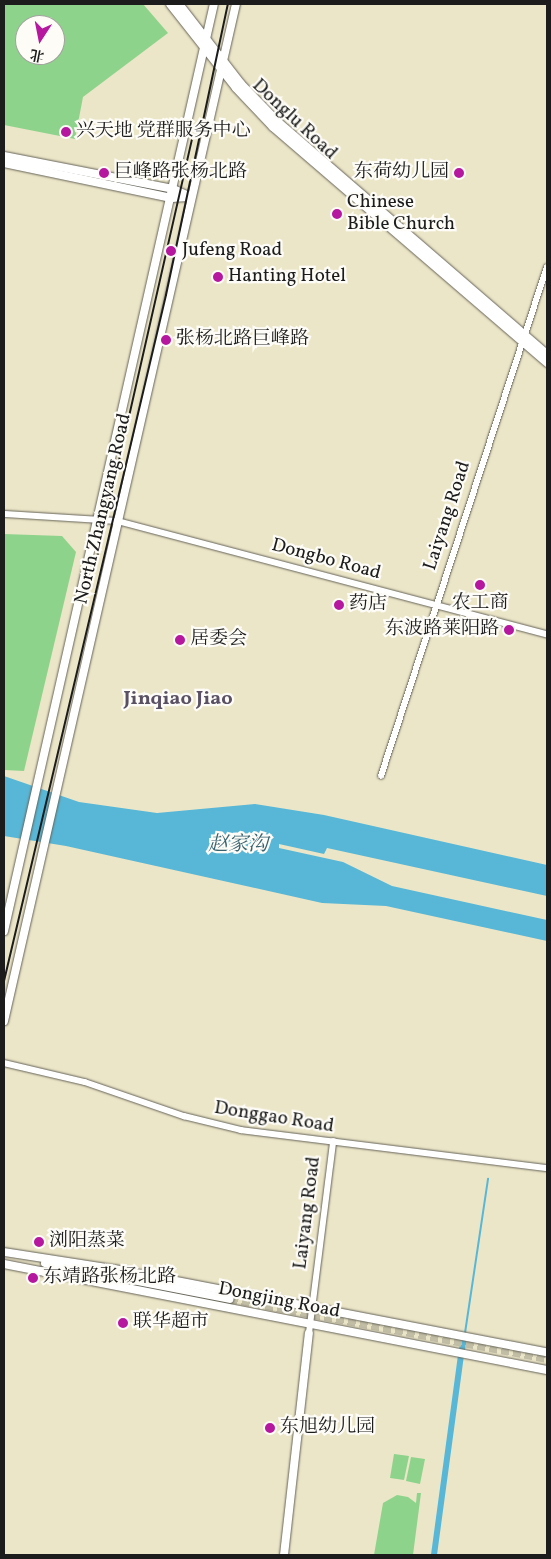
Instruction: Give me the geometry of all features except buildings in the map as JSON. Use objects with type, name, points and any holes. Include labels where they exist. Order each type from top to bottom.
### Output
[{"type":"main road","name":"Donglu Road","points":[[170,4],[203,47],[295,138],[523,338],[547,363]]},
{"type":"main road","name":"Donglu Road","points":[[179,4],[221,64]]},
{"type":"main road","name":"North Zhangyang Road","points":[[4,931],[96,517],[173,190],[214,4]]},
{"type":"main road","name":"North Zhangyang Road","points":[[4,1020],[236,4]]},
{"type":"main road","points":[[4,156],[173,190],[191,197]]},
{"type":"main road","points":[[4,163],[171,198],[191,197]]},
{"type":"main road","name":"Donglu Road","points":[[523,338],[547,354]]},
{"type":"main road","points":[[4,1253],[230,1299]]},
{"type":"main road","name":"Dongjing Road","points":[[4,1253],[312,1307],[547,1352]]},
{"type":"main road","name":"Dongjing Road","points":[[4,1264],[547,1370]]},
{"type":"main road","points":[[323,1326],[547,1365]]},
{"type":"main road","name":"Laiyang Road","points":[[284,1555],[309,1333]]},
{"type":"street","name":"Laiyang Road","points":[[381,776],[547,267]]},
{"type":"street","name":"Dongbo Road","points":[[4,514],[96,517],[118,521],[547,634]]},
{"type":"street","name":"Donggao Road","points":[[4,1063],[85,1082],[215,1125],[333,1142],[547,1168]]},
{"type":"street","name":"Laiyang Road","points":[[309,1333],[333,1142]]},
{"type":"green space","points":[[4,4],[143,4],[168,33],[83,97],[75,139],[4,125]]},
{"type":"green space","points":[[4,534],[62,536],[76,552],[24,771],[4,770]]},
{"type":"green space","points":[[394,1454],[409,1456],[404,1480],[390,1478]]},
{"type":"green space","points":[[411,1457],[425,1459],[420,1484],[406,1481]]},
{"type":"green space","points":[[417,1493],[421,1493],[413,1555],[374,1555],[383,1503],[397,1495],[408,1497],[416,1503]]},
{"type":"water","name":"赵家沟","points":[[4,776],[79,802],[157,813],[255,804],[324,815],[547,865],[547,896],[327,848],[324,854],[279,844],[279,848],[343,862],[392,886],[547,920],[547,941],[386,906],[322,903],[66,846],[4,836]]},
{"type":"waterway","points":[[465,1333],[488,1179]]},
{"type":"waterway","points":[[462,1350],[464,1339]]},
{"type":"waterway","points":[[434,1555],[461,1356]]},
{"type":"tunnel","points":[[230,1299],[547,1359]]},
{"type":"railway","points":[[4,981],[166,295],[228,4]]},
{"type":"railway","points":[[95,566],[192,140]]},
{"type":"place","name":"兴天地 党群服务中心","points":[[66,132]]},
{"type":"place","name":"巨峰路张杨北路","points":[[104,173]]},
{"type":"place","name":"东荷幼儿园","points":[[459,173]]},
{"type":"place","name":"Chinese Bible Church","points":[[337,214]]},
{"type":"place","name":"Jufeng Road","points":[[171,251]]},
{"type":"place","name":"Hanting Hotel","points":[[218,277]]},
{"type":"place","name":"张杨北路巨峰路","points":[[166,340]]},
{"type":"place","name":"农工商","points":[[480,585]]},
{"type":"place","name":"药店","points":[[339,605]]},
{"type":"place","name":"东波路莱阳路","points":[[509,630]]},
{"type":"place","name":"居委会","points":[[180,640]]},
{"type":"place","name":"浏阳蒸菜","points":[[39,1242]]},
{"type":"place","name":"东靖路张杨北路","points":[[33,1278]]},
{"type":"place","name":"联华超市","points":[[123,1323]]},
{"type":"place","name":"东旭幼儿园","points":[[270,1428]]},
{"type":"district","name":"Jinqiao Jiao","points":[[178,699]]}]
